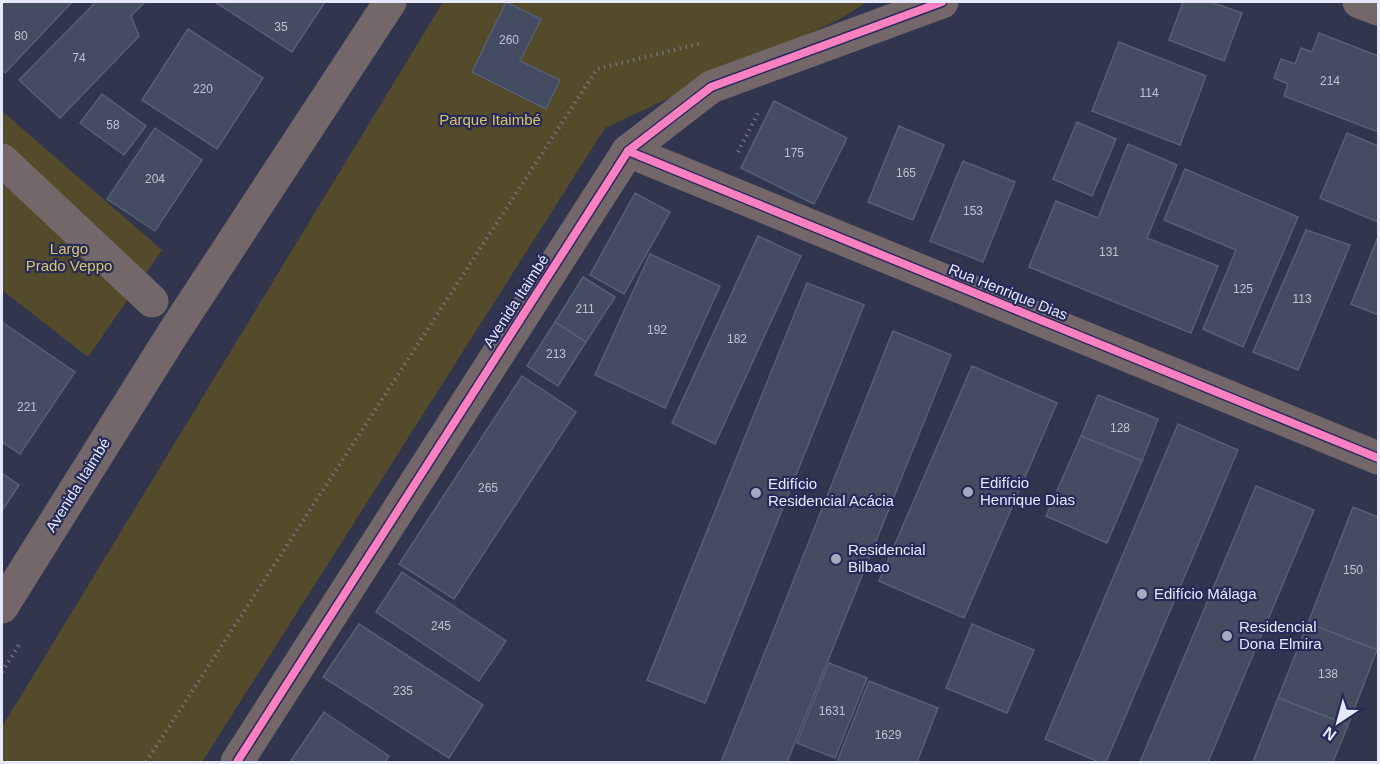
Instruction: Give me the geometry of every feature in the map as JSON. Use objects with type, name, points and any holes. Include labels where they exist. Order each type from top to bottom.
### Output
[{"type":"street","name":"Avenida Itaimbé","points":[[2,607],[172,335],[390,2]]},
{"type":"street","name":"Avenida Itaimbé","points":[[237,762],[628,151],[711,87],[942,2]]},
{"type":"street","points":[[1359,2],[1378,9]]},
{"type":"street","name":"Rua Henrique Dias","points":[[628,151],[1378,458]]},
{"type":"street","points":[[2,160],[152,301]]},
{"type":"path","points":[[146,762],[597,69],[709,41]]},
{"type":"path","points":[[743,142],[754,121]]},
{"type":"green space","name":"Parque Itaimbé","points":[[443,2],[867,2],[840,19],[605,128],[202,762],[2,762],[2,727]]},
{"type":"green space","name":"Largo Prado Veppo","points":[[2,111],[162,250],[88,357],[2,290]]},
{"type":"building","points":[[2,2],[72,2],[5,73],[2,70]]},
{"type":"building","points":[[96,2],[145,2],[131,16],[139,36],[60,118],[19,80]]},
{"type":"building","points":[[215,2],[325,2],[292,52]]},
{"type":"building","points":[[506,2],[541,19],[520,61],[560,80],[546,109],[472,72]]},
{"type":"building","points":[[1183,2],[1211,2],[1242,13],[1224,61],[1169,40]]},
{"type":"building","points":[[188,29],[263,78],[217,149],[142,100]]},
{"type":"building","points":[[1319,33],[1378,56],[1378,132],[1284,96],[1288,84],[1274,78],[1281,59],[1295,64],[1301,48],[1312,52]]},
{"type":"building","points":[[1119,42],[1206,76],[1180,145],[1092,111]]},
{"type":"building","points":[[102,94],[146,126],[124,155],[80,123]]},
{"type":"building","points":[[774,101],[847,138],[814,204],[741,168]]},
{"type":"building","points":[[1077,122],[1116,139],[1092,196],[1053,179]]},
{"type":"building","points":[[899,126],[944,145],[913,220],[868,202]]},
{"type":"building","points":[[155,128],[202,160],[155,231],[107,199]]},
{"type":"building","points":[[1347,133],[1378,146],[1378,222],[1320,198]]},
{"type":"building","points":[[1128,144],[1177,165],[1147,238],[1218,266],[1191,333],[1029,267],[1056,201],[1098,218]]},
{"type":"building","points":[[963,161],[1015,182],[983,262],[930,241]]},
{"type":"building","points":[[1185,169],[1298,217],[1243,347],[1203,329],[1236,250],[1164,220]]},
{"type":"building","points":[[635,193],[670,212],[624,294],[590,275]]},
{"type":"building","points":[[1306,230],[1350,245],[1298,370],[1253,352]]},
{"type":"building","points":[[758,236],[801,256],[715,444],[672,423]]},
{"type":"building","points":[[1378,237],[1378,315],[1351,304]]},
{"type":"building","points":[[650,254],[720,286],[665,408],[595,375]]},
{"type":"building","points":[[583,277],[615,297],[586,342],[555,322]]},
{"type":"building","name":"Edifício Residencial Acácia","points":[[807,283],[864,305],[705,703],[647,680]]},
{"type":"building","points":[[2,322],[75,372],[20,454],[2,442]]},
{"type":"building","points":[[555,322],[586,342],[558,386],[527,366]]},
{"type":"building","name":"Residencial Bilbao","points":[[893,331],[951,355],[787,762],[721,762]]},
{"type":"building","name":"Edifício Henrique Dias","points":[[972,366],[1057,403],[964,618],[879,581]]},
{"type":"building","points":[[522,376],[576,412],[454,599],[399,564]]},
{"type":"building","points":[[1098,395],[1158,419],[1142,461],[1081,436]]},
{"type":"building","name":"Edifício Málaga","points":[[1178,424],[1238,450],[1106,762],[1099,762],[1045,739]]},
{"type":"building","points":[[1081,436],[1142,461],[1107,543],[1046,516]]},
{"type":"building","points":[[2,473],[19,485],[2,511]]},
{"type":"building","name":"Residencial Dona Elmira","points":[[1256,486],[1314,510],[1208,762],[1140,762]]},
{"type":"building","points":[[1353,507],[1378,517],[1377,650],[1308,623]]},
{"type":"building","points":[[402,572],[506,641],[479,681],[376,612]]},
{"type":"building","points":[[1308,623],[1377,650],[1348,725],[1278,698]]},
{"type":"building","points":[[359,624],[483,705],[449,758],[323,677]]},
{"type":"building","points":[[972,624],[1034,650],[1007,713],[946,688]]},
{"type":"building","points":[[829,663],[867,678],[835,758],[797,743]]},
{"type":"building","points":[[869,681],[938,708],[917,762],[837,762]]},
{"type":"building","points":[[1278,698],[1348,725],[1333,762],[1253,762]]},
{"type":"building","points":[[324,712],[389,756],[385,762],[290,762]]},
{"type":"cycle path","points":[[237,762],[628,151],[711,87],[942,2]]},
{"type":"cycle path","points":[[628,151],[1378,458]]},
{"type":"place","name":"Edifício Henrique Dias","points":[[968,492]]},
{"type":"place","name":"Edifício Residencial Acácia","points":[[756,493]]},
{"type":"place","name":"Residencial Bilbao","points":[[836,559]]},
{"type":"place","name":"Edifício Málaga","points":[[1142,594]]},
{"type":"place","name":"Residencial Dona Elmira","points":[[1227,636]]}]
